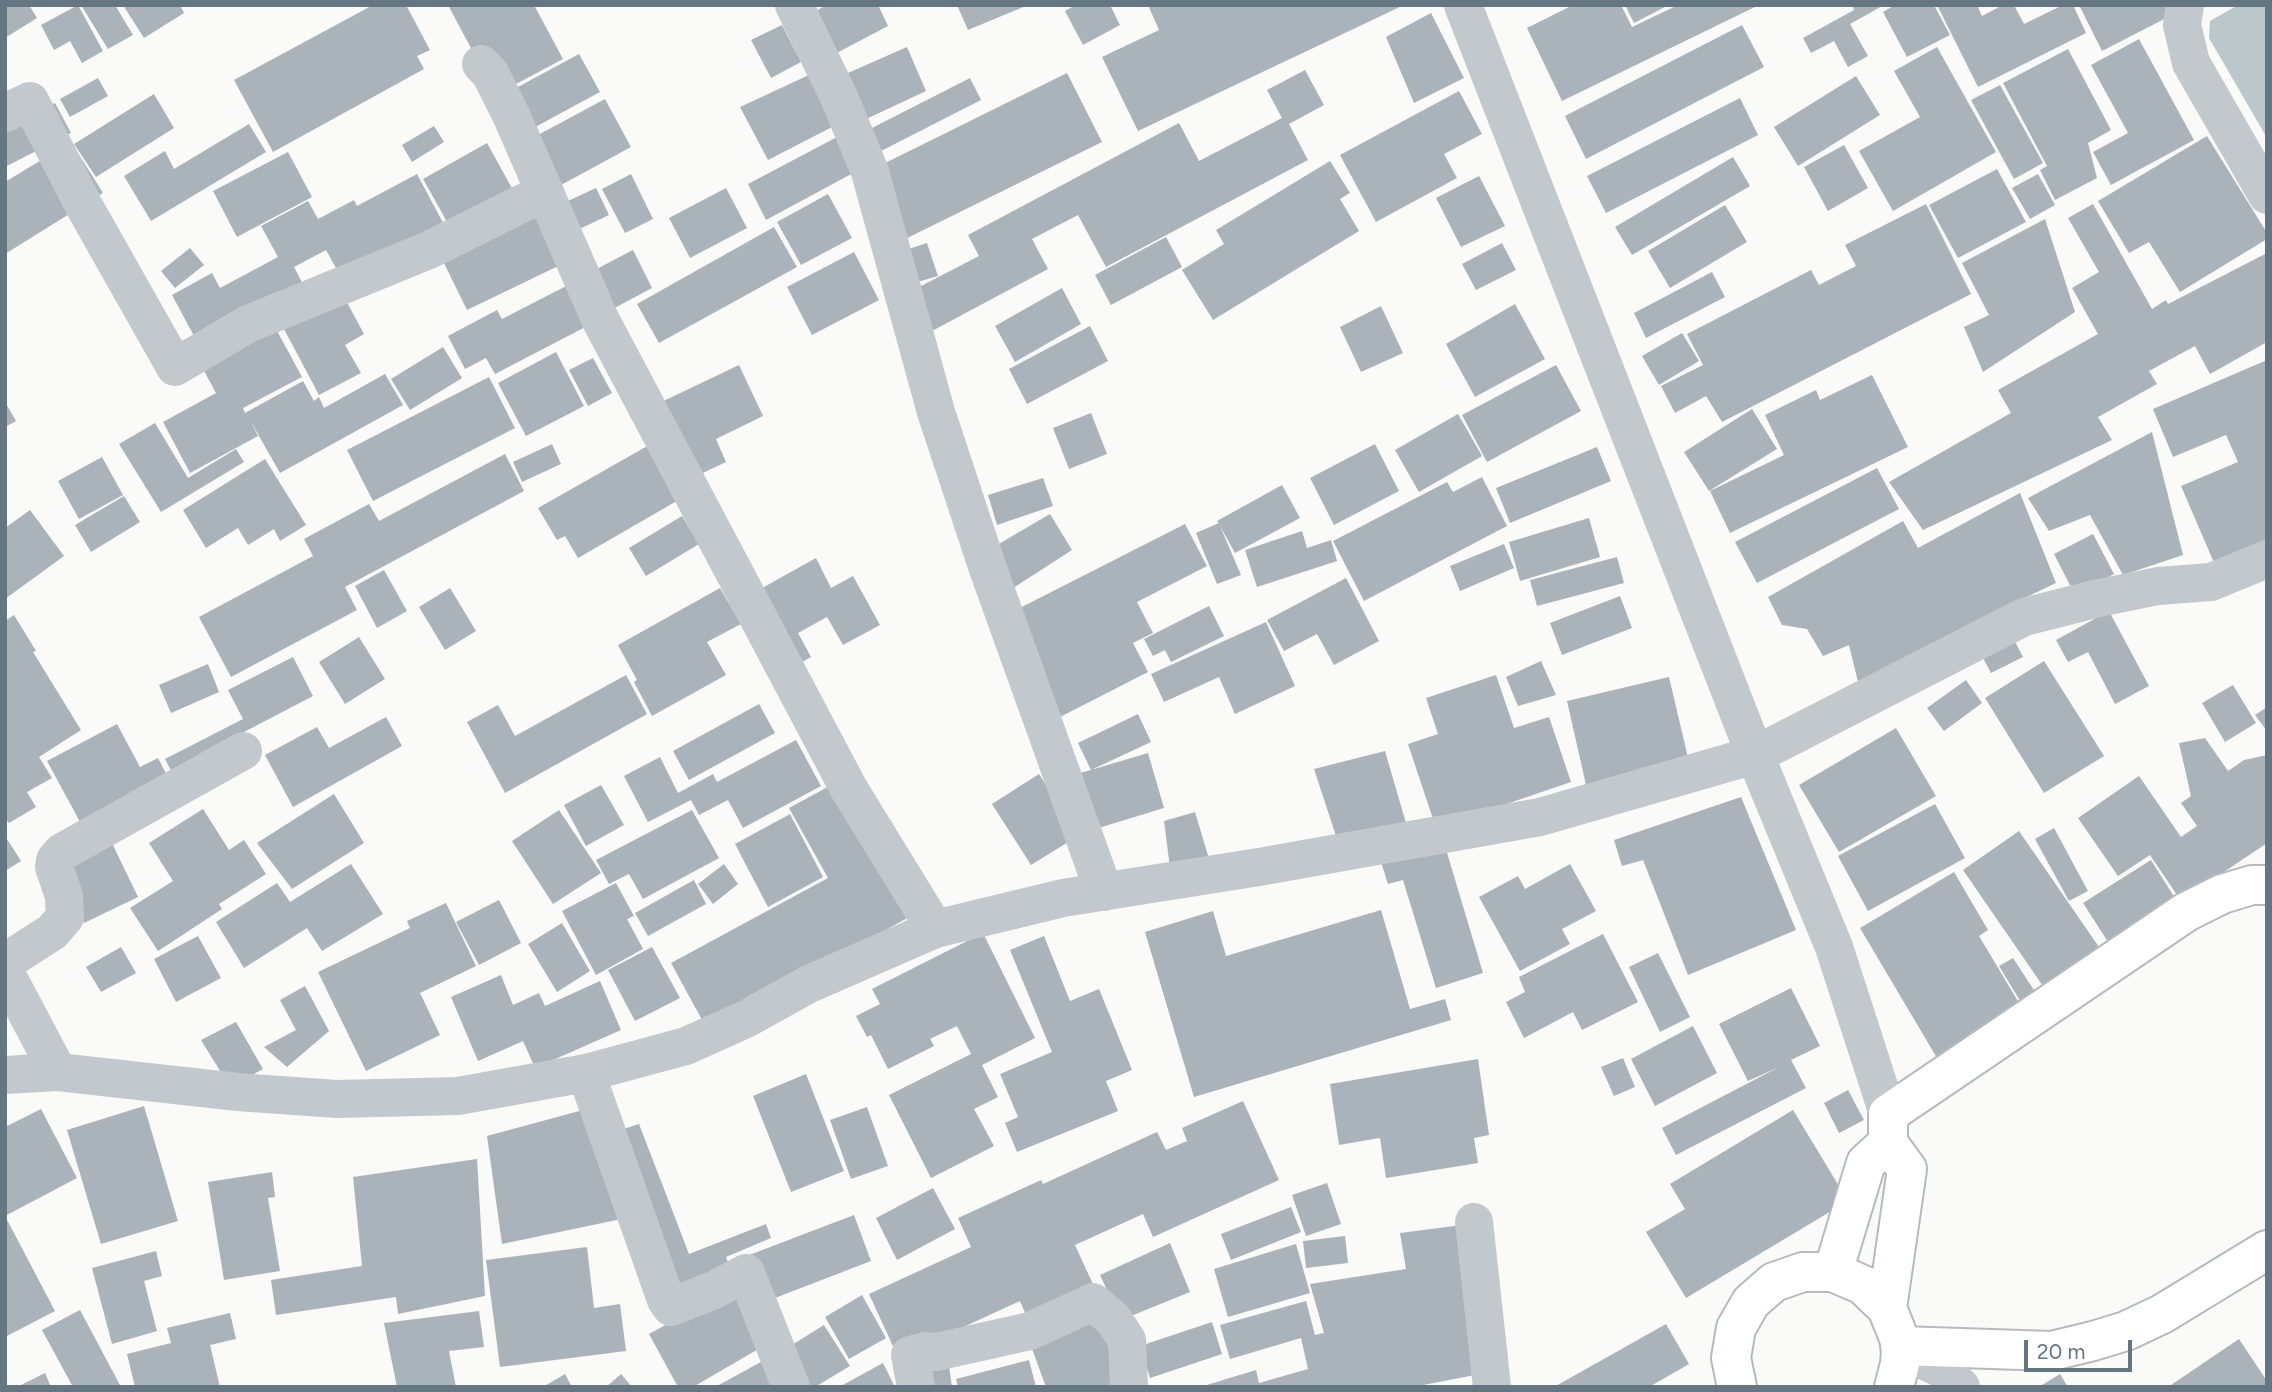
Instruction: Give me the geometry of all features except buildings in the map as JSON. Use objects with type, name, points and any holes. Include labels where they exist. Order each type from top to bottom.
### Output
[{"type":"main road","points":[[1833,1272],[1866,1163],[1888,1128],[2186,912],[2222,894],[2252,885],[2267,885]]},
{"type":"main road","points":[[1888,1128],[1907,1169],[1887,1308],[1898,1361],[2052,1351],[2093,1341],[2126,1331],[2162,1314],[2267,1250]]},
{"type":"main road","points":[[1737,1387],[1731,1358],[1736,1328],[1751,1302],[1774,1282],[1803,1272],[1833,1272],[1863,1285],[1887,1308]]},
{"type":"street","points":[[794,5],[839,97],[870,172],[936,412],[987,566],[1104,891]]},
{"type":"street","points":[[1463,5],[1755,755],[1835,947],[1888,1128]]},
{"type":"street","points":[[2185,5],[2182,25],[2191,63],[2267,195]]},
{"type":"street","points":[[481,64],[490,73],[512,117],[599,317],[849,789],[935,929]]},
{"type":"street","points":[[5,113],[30,101],[84,206],[175,366],[248,324],[429,250],[545,192]]},
{"type":"street","points":[[5,1076],[58,1072],[238,1092],[337,1099],[458,1096],[586,1073],[686,1046],[746,1019],[809,984],[935,929],[1063,898],[1259,867],[1540,817],[1755,755],[2024,617],[2158,586],[2211,582],[2267,559]]},
{"type":"street","points":[[58,1072],[5,970],[10,959],[52,932],[65,917],[64,896],[54,867],[55,860],[62,852],[243,751]]},
{"type":"street","points":[[586,1073],[666,1300],[671,1307],[714,1290],[746,1273],[791,1387]]},
{"type":"street","points":[[1474,1222],[1492,1387]]},
{"type":"street","points":[[916,1387],[910,1355],[925,1350],[936,1352],[1030,1331],[1093,1302],[1113,1319],[1126,1340],[1129,1387]]},
{"type":"street","points":[[1898,1361],[1940,1368],[1961,1387]]},
{"type":"shaded area","points":[[2238,5],[2267,5],[2267,138],[2209,38],[2210,21]]}]
